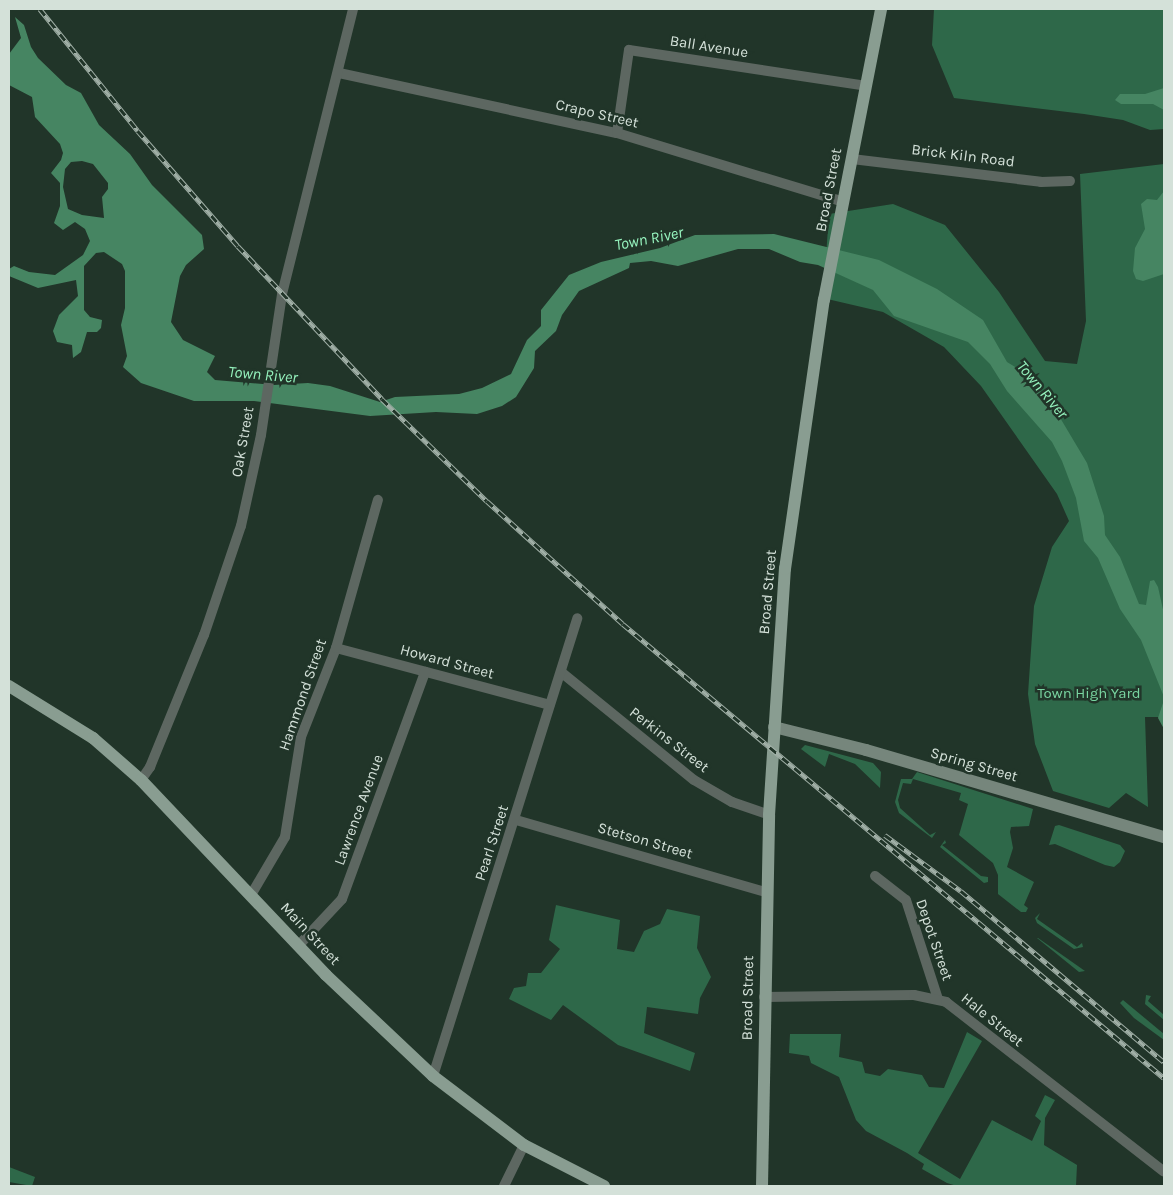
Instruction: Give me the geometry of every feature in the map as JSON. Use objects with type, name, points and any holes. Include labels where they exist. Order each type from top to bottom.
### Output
[{"type":"main road","name":"Broad Street","points":[[762,1186],[766,892],[769,815],[774,727],[792,509],[828,280],[882,9]]},
{"type":"main road","name":"Main Street","points":[[9,686],[93,738],[141,780],[299,945],[432,1076],[524,1145],[604,1186]]},
{"type":"street","name":"Oak Street","points":[[141,780],[150,767],[204,635],[241,526],[265,406],[282,294],[339,73],[353,9]]},
{"type":"street","name":"Ball Avenue","points":[[617,133],[629,50],[866,86]]},
{"type":"street","name":"Crapo Street","points":[[339,73],[617,133],[844,202]]},
{"type":"street","name":"Brick Kiln Road","points":[[852,159],[1041,182],[1070,181]]},
{"type":"street","name":"Hammond Street","points":[[251,896],[285,837],[301,737],[336,648],[378,500]]},
{"type":"street","name":"Pearl Street","points":[[432,1076],[516,820],[577,618]]},
{"type":"street","name":"Howard Street","points":[[336,648],[550,705]]},
{"type":"street","name":"Lawrence Avenue","points":[[299,945],[342,899],[425,672]]},
{"type":"street","name":"Perkins Street","points":[[561,672],[694,780],[725,798],[769,815]]},
{"type":"street","name":"Spring Street","points":[[774,727],[1164,837]]},
{"type":"street","name":"Stetson Street","points":[[516,820],[766,892]]},
{"type":"street","name":"Depot Street","points":[[874,876],[906,900],[938,999]]},
{"type":"street","name":"Hale Street","points":[[764,998],[914,995],[938,999],[1164,1172]]},
{"type":"street","points":[[504,1186],[524,1145]]},
{"type":"green space","points":[[934,9],[1164,9],[1164,129],[1150,130],[1123,120],[1084,114],[954,98],[932,45]]},
{"type":"green space","name":"Town High Yard","points":[[1164,164],[1164,717],[1145,717],[1148,807],[1126,793],[1109,808],[1053,791],[1035,744],[1028,694],[1034,606],[1052,547],[1069,521],[1057,494],[981,386],[944,347],[883,312],[823,298],[829,214],[893,204],[945,225],[999,292],[1045,361],[1077,364],[1086,321],[1080,174]]},
{"type":"green space","points":[[805,745],[873,763],[881,772],[880,788],[855,764],[829,754],[825,767],[801,749]]},
{"type":"green space","points":[[917,772],[1033,809],[1029,826],[1011,827],[1013,848],[1007,867],[1034,882],[1024,905],[1028,908],[1026,912],[1021,912],[998,894],[998,875],[993,863],[959,835],[968,804],[959,800],[961,793],[913,779],[911,784],[903,783],[898,800],[900,808],[930,835],[936,832],[932,838],[899,813],[895,802],[901,779],[912,779]]},
{"type":"green space","points":[[1059,825],[1120,845],[1125,851],[1120,862],[1114,867],[1105,865],[1055,844],[1049,845],[1055,826]]},
{"type":"green space","points":[[945,840],[946,843],[942,845],[981,876],[988,877],[988,882],[984,883],[940,847]]},
{"type":"green space","points":[[556,905],[620,920],[617,949],[634,952],[644,931],[660,924],[667,909],[700,916],[697,948],[711,977],[700,998],[698,1014],[647,1007],[644,1033],[695,1053],[690,1071],[618,1045],[563,1005],[551,1020],[509,999],[514,988],[526,986],[528,973],[541,973],[560,949],[549,940]]},
{"type":"green space","points":[[1040,913],[1037,919],[1077,947],[1082,943],[1083,947],[1074,949],[1037,923],[1035,918]]},
{"type":"green space","points":[[1038,938],[1085,971],[1079,972]]},
{"type":"green space","points":[[1146,995],[1151,996],[1148,1001],[1164,1015],[1164,1020],[1145,1004]]},
{"type":"green space","points":[[1123,1000],[1164,1034],[1164,1040],[1134,1018],[1120,1003]]},
{"type":"green space","points":[[967,1032],[982,1041],[918,1153],[960,1179],[992,1120],[1032,1141],[1041,1121],[1035,1116],[1045,1095],[1055,1100],[1045,1118],[1044,1145],[1077,1165],[1076,1186],[957,1186],[947,1183],[922,1169],[924,1164],[907,1153],[866,1131],[856,1120],[839,1077],[811,1063],[809,1056],[789,1053],[790,1034],[841,1034],[839,1057],[862,1062],[865,1073],[880,1076],[888,1069],[922,1075],[929,1087],[944,1088]]},
{"type":"green space","points":[[9,1167],[35,1177],[32,1186],[9,1182]]},
{"type":"shaded area","points":[[15,17],[24,25],[31,47],[38,58],[66,85],[81,93],[99,125],[130,154],[152,185],[202,235],[204,249],[186,265],[180,276],[171,322],[183,340],[215,356],[207,372],[215,380],[274,385],[308,383],[330,386],[380,402],[395,397],[459,394],[482,388],[511,374],[527,340],[541,326],[541,310],[569,275],[601,262],[660,248],[695,235],[774,234],[879,260],[937,289],[983,320],[1007,362],[1028,375],[1059,416],[1087,463],[1104,516],[1105,535],[1120,557],[1139,604],[1146,605],[1150,581],[1154,580],[1158,587],[1164,614],[1164,697],[1141,640],[1120,609],[1098,558],[1084,541],[1076,498],[1062,461],[1052,442],[1007,391],[990,364],[968,342],[894,316],[873,290],[818,265],[800,262],[769,249],[738,249],[678,266],[651,261],[630,263],[629,268],[579,291],[562,315],[556,331],[535,351],[534,368],[516,397],[502,406],[477,414],[436,412],[370,416],[254,401],[194,401],[141,383],[123,367],[127,356],[121,325],[125,308],[125,271],[122,264],[104,252],[96,253],[84,266],[84,310],[90,317],[102,320],[101,328],[97,332],[87,332],[81,352],[73,358],[72,345],[57,342],[53,331],[59,315],[78,296],[76,280],[38,288],[9,276],[9,269],[14,266],[29,272],[55,275],[83,255],[90,241],[85,229],[75,222],[63,230],[54,223],[60,206],[60,183],[51,173],[61,160],[63,153],[60,144],[35,117],[32,97],[9,85],[9,54],[21,38]],"holes":[[[82,161],[93,164],[108,183],[108,189],[102,197],[104,218],[82,215],[68,209],[63,187],[65,169],[71,162]]]},
{"type":"shaded area","points":[[1164,88],[1164,110],[1153,104],[1121,104],[1115,100],[1120,94],[1145,94]]},
{"type":"shaded area","points":[[1164,191],[1164,274],[1143,281],[1136,279],[1133,271],[1135,248],[1145,229],[1141,204],[1147,199],[1157,200]]},
{"type":"shaded area","points":[[1164,700],[1164,729],[1158,718]]},
{"type":"railway","points":[[40,9],[138,131],[238,246],[382,399],[487,501],[623,624],[1164,1078]]},
{"type":"railway","points":[[885,835],[961,891],[1164,1062]]},
{"type":"water label","name":"Town River","points":[[649,239]]},
{"type":"water label","name":"Town River","points":[[263,375]]},
{"type":"water label","name":"Town River","points":[[1042,390]]}]
